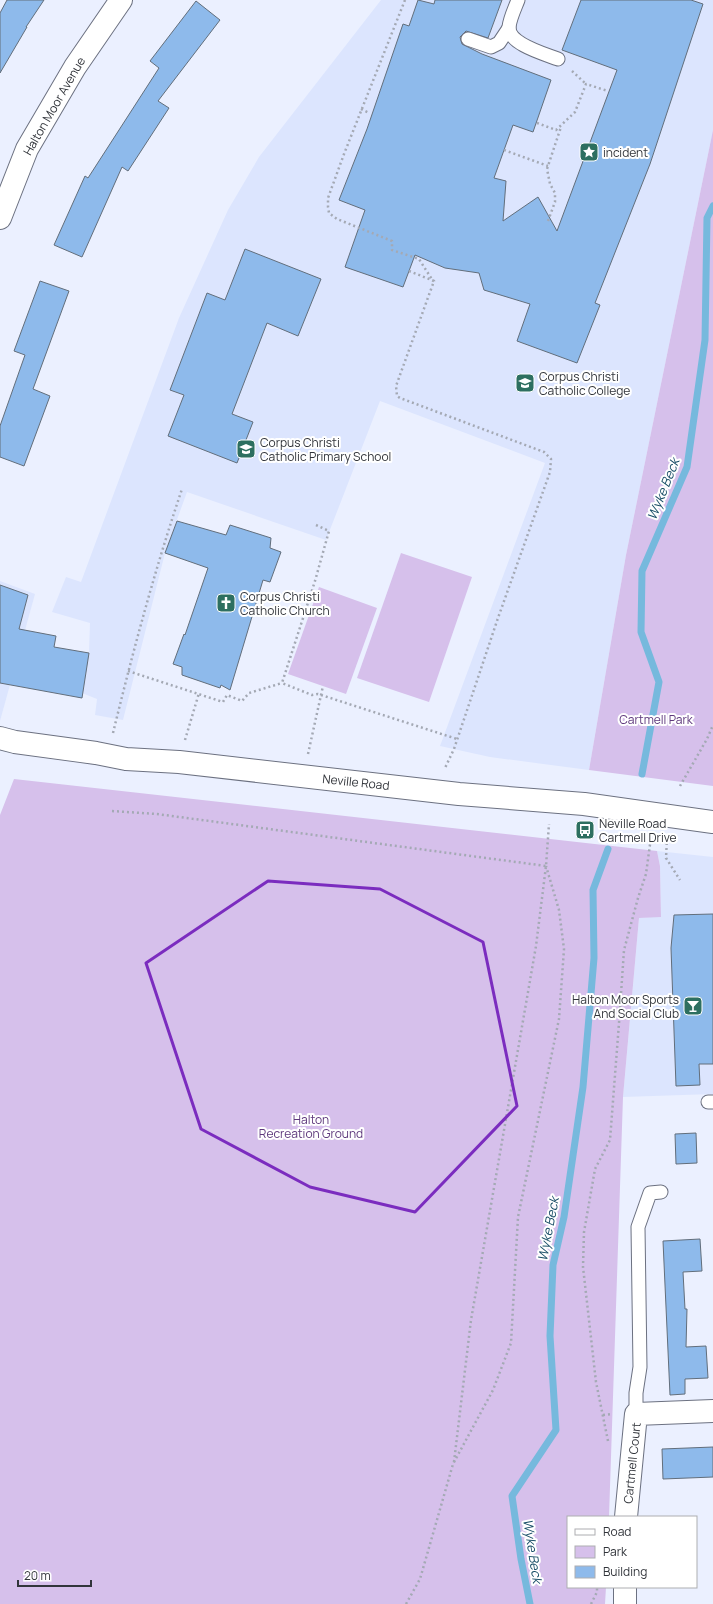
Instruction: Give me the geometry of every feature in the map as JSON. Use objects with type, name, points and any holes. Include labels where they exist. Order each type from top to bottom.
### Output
[{"type":"street","name":"Halton Moor Avenue","points":[[0,218],[28,149],[75,67],[121,0]]},
{"type":"street","name":"Neville Road","points":[[0,738],[15,742],[108,755],[126,759],[179,762],[435,791],[584,804],[713,822]]},
{"type":"street","name":"Cartmell Court","points":[[626,1516],[636,1414],[713,1411]]},
{"type":"street","points":[[625,1588],[625,1604]]},
{"type":"lane","points":[[468,38],[491,47],[499,43],[509,28],[518,0]]},
{"type":"lane","points":[[509,28],[511,36],[518,43],[558,59]]},
{"type":"lane","points":[[636,1414],[636,1393],[640,1367],[638,1227],[650,1193],[661,1192]]},
{"type":"path","points":[[405,0],[361,109],[328,198],[328,207],[329,213],[337,219],[392,240],[392,250],[419,260],[434,281]]},
{"type":"path","points":[[537,123],[556,130],[575,112],[586,84],[608,91]]},
{"type":"path","points":[[361,109],[369,113]]},
{"type":"path","points":[[548,221],[555,202],[555,193],[550,184],[547,169],[561,125]]},
{"type":"path","points":[[504,150],[548,166]]},
{"type":"path","points":[[409,271],[434,281]]},
{"type":"path","points":[[434,281],[396,386],[397,396],[544,452],[551,459],[550,472],[457,739],[435,791]]},
{"type":"path","points":[[108,755],[128,671],[161,550],[182,489]]},
{"type":"path","points":[[282,683],[315,581],[329,531],[316,525]]},
{"type":"path","points":[[128,671],[223,702],[227,695],[242,701],[249,693],[282,683],[312,695],[318,694],[457,739]]},
{"type":"path","points":[[304,776],[323,686]]},
{"type":"path","points":[[179,762],[199,693]]},
{"type":"path","points":[[680,786],[707,739],[713,725]]},
{"type":"path","points":[[112,811],[157,814],[546,866]]},
{"type":"path","points":[[406,1604],[420,1579],[454,1464],[471,1320],[536,946],[546,866],[549,822]]},
{"type":"path","points":[[609,1442],[596,1382],[583,1267],[584,1232],[595,1169],[610,1140],[620,1023],[624,950],[646,874],[651,834]]},
{"type":"path","points":[[667,836],[666,858],[680,880]]},
{"type":"path","points":[[454,1464],[493,1390],[511,1343],[518,1217],[559,1019],[564,949],[559,910],[546,866]]},
{"type":"path","points":[[603,1415],[612,1414]]},
{"type":"path","points":[[591,1604],[597,1592],[597,1588]]},
{"type":"highlighted area","points":[[268,881],[380,889],[483,942],[517,1106],[415,1212],[310,1187],[201,1129],[146,963]]},
{"type":"shaded area","name":"Corpus Christi Catholic College","points":[[381,0],[713,0],[713,130],[626,555],[589,770],[490,757],[440,746],[545,463],[380,401],[326,540],[187,492],[165,553],[123,720],[95,715],[97,699],[82,693],[89,653],[90,623],[52,612],[66,577],[81,582],[179,318],[228,210],[259,157]]},
{"type":"shaded area","points":[[0,581],[35,594],[0,721]]},
{"type":"shaded area","points":[[657,851],[713,857],[713,1094],[623,1097],[639,918],[661,916],[660,866]]},
{"type":"green space","name":"Cartmell Park","points":[[713,130],[713,786],[589,770],[626,555]]},
{"type":"green space","points":[[401,553],[472,577],[429,702],[357,678]]},
{"type":"green space","points":[[319,587],[377,608],[346,694],[288,674]]},
{"type":"green space","name":"Halton Recreation Ground","points":[[14,779],[657,851],[660,866],[661,917],[639,918],[623,1097],[609,1516],[567,1516],[567,1588],[606,1588],[605,1604],[0,1604],[0,815]]},
{"type":"building","points":[[7,0],[44,0],[26,27],[0,73],[0,13]]},
{"type":"building","points":[[418,0],[434,4],[435,0],[502,0],[488,38],[466,31],[460,37],[462,44],[482,54],[551,80],[533,132],[513,125],[494,178],[506,181],[503,221],[538,197],[557,231],[617,70],[562,50],[581,0],[691,0],[703,4],[650,164],[595,303],[600,305],[577,363],[517,341],[530,304],[484,290],[479,273],[445,268],[415,255],[403,287],[345,267],[365,210],[339,200],[367,129],[403,24],[409,26]]},
{"type":"building","points":[[196,1],[220,20],[158,101],[169,108],[128,171],[122,167],[82,257],[54,245],[85,176],[88,178],[159,68],[150,61]]},
{"type":"building","points":[[245,249],[321,279],[298,336],[267,323],[232,414],[253,422],[237,463],[168,436],[184,395],[170,390],[207,293],[225,300]]},
{"type":"building","points":[[40,281],[69,291],[33,389],[50,396],[24,466],[0,457],[0,426],[25,355],[14,351]]},
{"type":"building","name":"Corpus Christi Catholic Church","points":[[177,521],[226,535],[230,525],[271,538],[270,548],[281,552],[270,582],[263,580],[230,690],[221,685],[220,688],[182,675],[182,667],[173,664],[184,634],[185,635],[208,568],[165,553]]},
{"type":"building","points":[[0,585],[28,595],[19,629],[56,636],[54,647],[89,653],[82,698],[0,683]]},
{"type":"building","name":"Halton Moor Sports And Social Club","points":[[713,914],[713,1064],[699,1064],[700,1085],[676,1086],[671,948],[674,915]]},
{"type":"building","points":[[696,1133],[697,1163],[676,1164],[675,1134]]},
{"type":"building","points":[[700,1239],[702,1271],[683,1272],[685,1309],[687,1309],[686,1347],[706,1346],[708,1378],[685,1379],[685,1394],[670,1395],[663,1241]]},
{"type":"building","points":[[713,1447],[713,1477],[663,1479],[662,1449]]},
{"type":"waterway","name":"Wyke Beck","points":[[642,774],[659,682],[641,632],[642,571],[687,467],[705,340],[707,218],[713,206]]},
{"type":"waterway","name":"Wyke Beck","points":[[530,1604],[521,1559],[512,1496],[556,1430],[550,1336],[553,1265],[564,1217],[583,1087],[594,958],[593,890],[608,849]]},
{"type":"place","name":"incident","points":[[589,152]]},
{"type":"place","name":"Corpus Christi Catholic College","points":[[525,383]]},
{"type":"place","name":"Corpus Christi Catholic Primary School","points":[[246,449]]},
{"type":"place","name":"Corpus Christi Catholic Church","points":[[226,603]]},
{"type":"place","name":"Neville Road Cartmell Drive","points":[[585,830]]},
{"type":"place","name":"Halton Moor Sports And Social Club","points":[[693,1006]]}]
